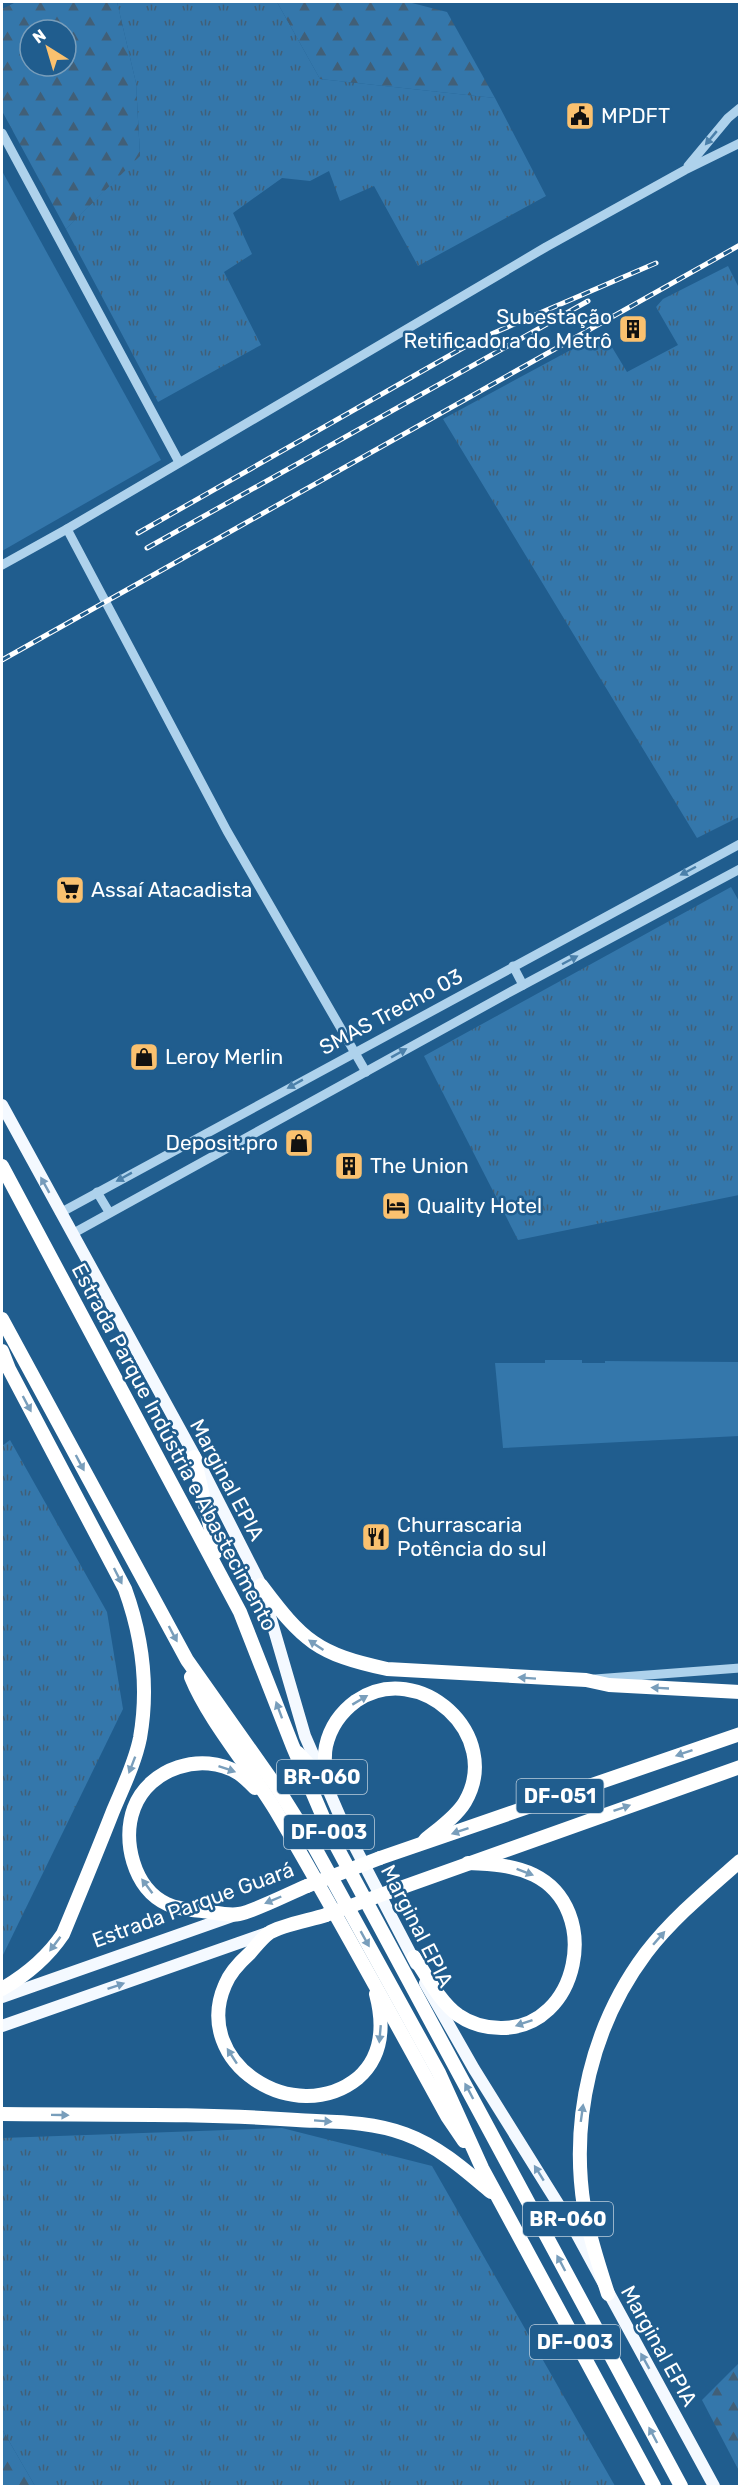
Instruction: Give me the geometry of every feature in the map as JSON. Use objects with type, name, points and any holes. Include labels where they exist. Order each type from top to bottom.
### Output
[{"type":"highway","name":"Estrada Parque Indústria e Abastecimento","points":[[2,1166],[222,1575],[255,1646],[292,1747],[332,1838],[681,2487]]},
{"type":"highway","name":"DF-003","points":[[2,1319],[187,1660],[278,1789],[315,1848],[439,2073],[497,2197],[654,2487]]},
{"type":"highway","points":[[2,1351],[9,1369],[124,1588],[134,1612],[142,1648],[144,1684],[143,1712],[135,1757],[63,1934],[54,1948],[37,1965],[2,1989]]},
{"type":"highway","points":[[194,1457],[222,1575]]},
{"type":"highway","points":[[261,1585],[294,1628],[323,1650],[340,1657],[387,1669],[585,1680],[609,1685],[740,1692]]},
{"type":"highway","points":[[187,1660],[192,1679],[202,1699],[270,1802],[371,1977],[447,2116],[482,2168]]},
{"type":"highway","points":[[325,1784],[325,1754],[328,1737],[337,1721],[350,1706],[364,1696],[385,1689],[412,1690],[431,1696],[454,1713],[467,1732],[473,1748],[474,1776],[464,1803],[420,1845]]},
{"type":"highway","name":"Estrada Parque Guará","points":[[239,1914],[380,1858],[740,1734]]},
{"type":"highway","points":[[292,1747],[325,1784]]},
{"type":"highway","points":[[239,1914],[178,1908],[165,1904],[154,1895],[137,1871],[130,1850],[130,1825],[134,1807],[147,1787],[164,1773],[189,1764],[203,1764],[238,1773],[270,1802]]},
{"type":"highway","name":"DF-051","points":[[271,1932],[326,1915],[740,1767]]},
{"type":"highway","points":[[608,2294],[591,2240],[584,2207],[579,2162],[580,2124],[585,2090],[598,2043],[626,1983],[646,1952],[671,1925],[740,1861]]},
{"type":"highway","points":[[414,1957],[445,2003],[456,2014],[469,2022],[489,2028],[508,2028],[525,2024],[538,2017],[560,1996],[570,1977],[575,1946],[573,1922],[560,1898],[537,1876],[523,1870],[512,1866],[468,1863]]},
{"type":"highway","points":[[271,1932],[235,1967],[225,1984],[218,2015],[222,2039],[229,2053],[244,2072],[263,2086],[280,2093],[319,2096],[336,2091],[363,2073],[373,2061],[381,2035],[381,2019],[371,1977]]},
{"type":"highway","points":[[2,2114],[265,2118],[362,2124],[404,2134],[429,2145],[456,2163],[497,2197]]},
{"type":"main road","name":"Marginal EPIA","points":[[2,1105],[204,1473],[261,1585],[304,1736],[344,1826],[414,1957],[440,2013],[575,2231],[714,2487]]},
{"type":"main road","name":"Estrada Parque Guará","points":[[2,1997],[239,1914]]},
{"type":"main road","name":"DF-051","points":[[2,2026],[271,1932]]},
{"type":"street","points":[[685,170],[728,118],[740,108]]},
{"type":"street","points":[[2,134],[180,462]]},
{"type":"street","points":[[2,565],[546,247],[685,170],[740,143]]},
{"type":"street","points":[[67,529],[227,831],[366,1072]]},
{"type":"street","name":"SMAS Trecho 03","points":[[60,1213],[740,843]]},
{"type":"street","name":"SMAS Trecho 03","points":[[72,1234],[512,991],[740,869]]},
{"type":"street","points":[[513,966],[523,985]]},
{"type":"street","points":[[502,972],[512,991]]},
{"type":"street","points":[[98,1192],[109,1212]]},
{"type":"street","points":[[585,1680],[740,1668]]},
{"type":"green space","points":[[16,2],[117,2],[136,83],[140,156],[66,229],[2,111],[2,9]]},
{"type":"green space","points":[[117,2],[277,2],[320,79],[495,98],[546,196],[418,266],[374,186],[340,201],[329,171],[310,181],[282,178],[233,213],[252,254],[224,272],[261,345],[158,402],[66,229],[140,155],[136,83]]},
{"type":"green space","points":[[277,2],[408,2],[447,12],[495,98],[320,79]]},
{"type":"green space","points":[[2,171],[161,460],[2,551]]},
{"type":"green space","points":[[728,266],[740,290],[739,817],[697,838],[443,419],[604,334],[627,372],[678,345],[656,307],[663,299]]},
{"type":"green space","points":[[731,887],[740,903],[739,1195],[518,1240],[424,1056]]},
{"type":"green space","points":[[545,1360],[582,1360],[582,1363],[605,1363],[605,1361],[739,1362],[739,1436],[503,1448],[495,1363],[545,1363]]},
{"type":"green space","points":[[10,1440],[107,1612],[123,1709],[2,1957],[2,1446]]},
{"type":"green space","points":[[282,2128],[432,2166],[615,2486],[35,2486],[2,2429],[2,2138]]},
{"type":"green space","points":[[739,2363],[739,2471],[702,2400]]},
{"type":"green space","points":[[2,2429],[35,2486],[2,2486]]},
{"type":"railway","points":[[2,660],[740,245]]},
{"type":"railway","points":[[138,533],[475,341],[656,263]]},
{"type":"railway","points":[[147,548],[588,301]]},
{"type":"place","name":"MPDFT","points":[[580,116]]},
{"type":"place","name":"Subestação Retificadora do Metrô","points":[[633,329]]},
{"type":"place","name":"Assaí Atacadista","points":[[70,890]]},
{"type":"place","name":"Leroy Merlin","points":[[144,1057]]},
{"type":"place","name":"Deposit.pro","points":[[299,1143]]},
{"type":"place","name":"The Union","points":[[349,1166]]},
{"type":"place","name":"Quality Hotel","points":[[396,1206]]},
{"type":"place","name":"Churrascaria Potência do sul","points":[[376,1537]]}]
